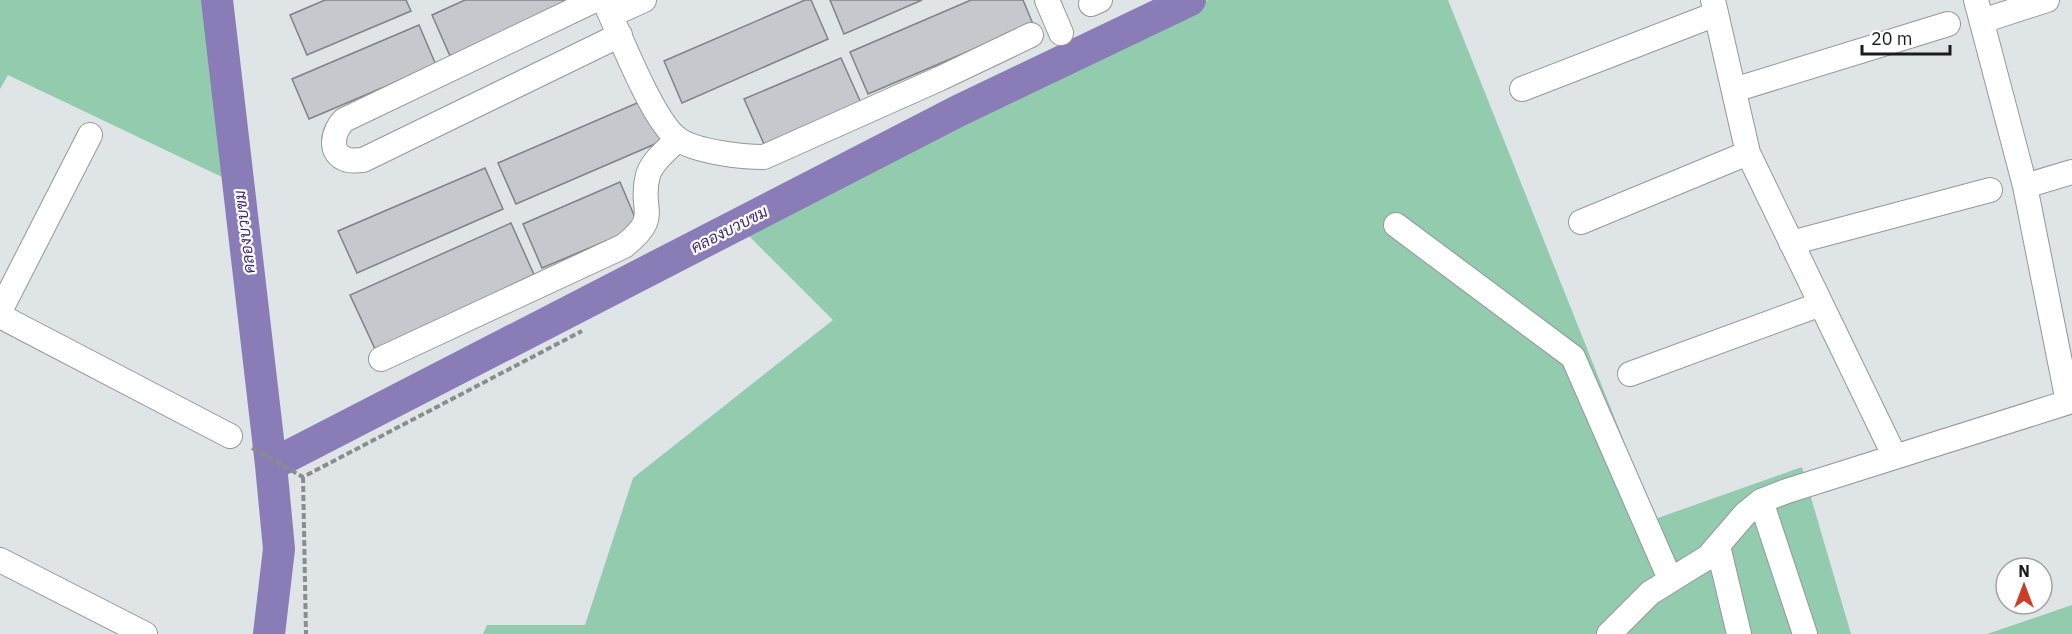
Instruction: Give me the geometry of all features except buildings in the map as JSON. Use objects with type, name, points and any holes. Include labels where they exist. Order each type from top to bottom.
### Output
[{"type":"street","points":[[607,13],[363,160],[347,160],[338,154],[333,141],[336,128],[344,120],[607,13],[644,0]]},
{"type":"street","points":[[1047,0],[1061,33]]},
{"type":"street","points":[[1609,634],[1650,593],[1708,557],[1745,514],[1761,501],[2070,402],[2025,186],[1979,10],[2047,0]]},
{"type":"street","points":[[1522,90],[1715,7],[1748,153],[1895,457]]},
{"type":"street","points":[[607,13],[659,119],[678,139],[701,148],[733,154],[764,156],[939,79],[1031,35]]},
{"type":"street","points":[[1734,90],[1948,24]]},
{"type":"street","points":[[0,311],[90,135]]},
{"type":"street","points":[[381,359],[624,246],[640,233],[646,224],[648,174],[655,162],[678,139]]},
{"type":"street","points":[[1581,222],[1748,153]]},
{"type":"street","points":[[2025,186],[2072,172]]},
{"type":"street","points":[[1791,243],[1990,190]]},
{"type":"street","points":[[1396,225],[1573,357],[1670,579]]},
{"type":"street","points":[[1630,374],[1821,304]]},
{"type":"street","points":[[0,316],[230,436]]},
{"type":"street","points":[[1761,501],[1805,634]]},
{"type":"street","points":[[1718,546],[1739,634]]},
{"type":"street","points":[[0,560],[145,634]]},
{"type":"path","points":[[303,477],[582,331]]},
{"type":"path","points":[[230,436],[303,477]]},
{"type":"path","points":[[303,477],[306,634]]},
{"type":"green space","points":[[0,0],[202,0],[222,177],[8,75],[0,89]]},
{"type":"green space","points":[[1208,0],[1448,0],[1655,519],[1802,467],[1851,634],[483,634],[487,625],[585,625],[633,478],[833,320],[744,231]]},
{"type":"green space","points":[[2072,605],[2072,634],[1987,634],[2040,616],[2054,616],[2054,611]]},
{"type":"waterway","name":"คลองบวบขม","points":[[217,0],[271,465]]},
{"type":"waterway","name":"คลองบวบขม","points":[[269,634],[279,549],[271,465],[958,111],[1190,0]]}]
